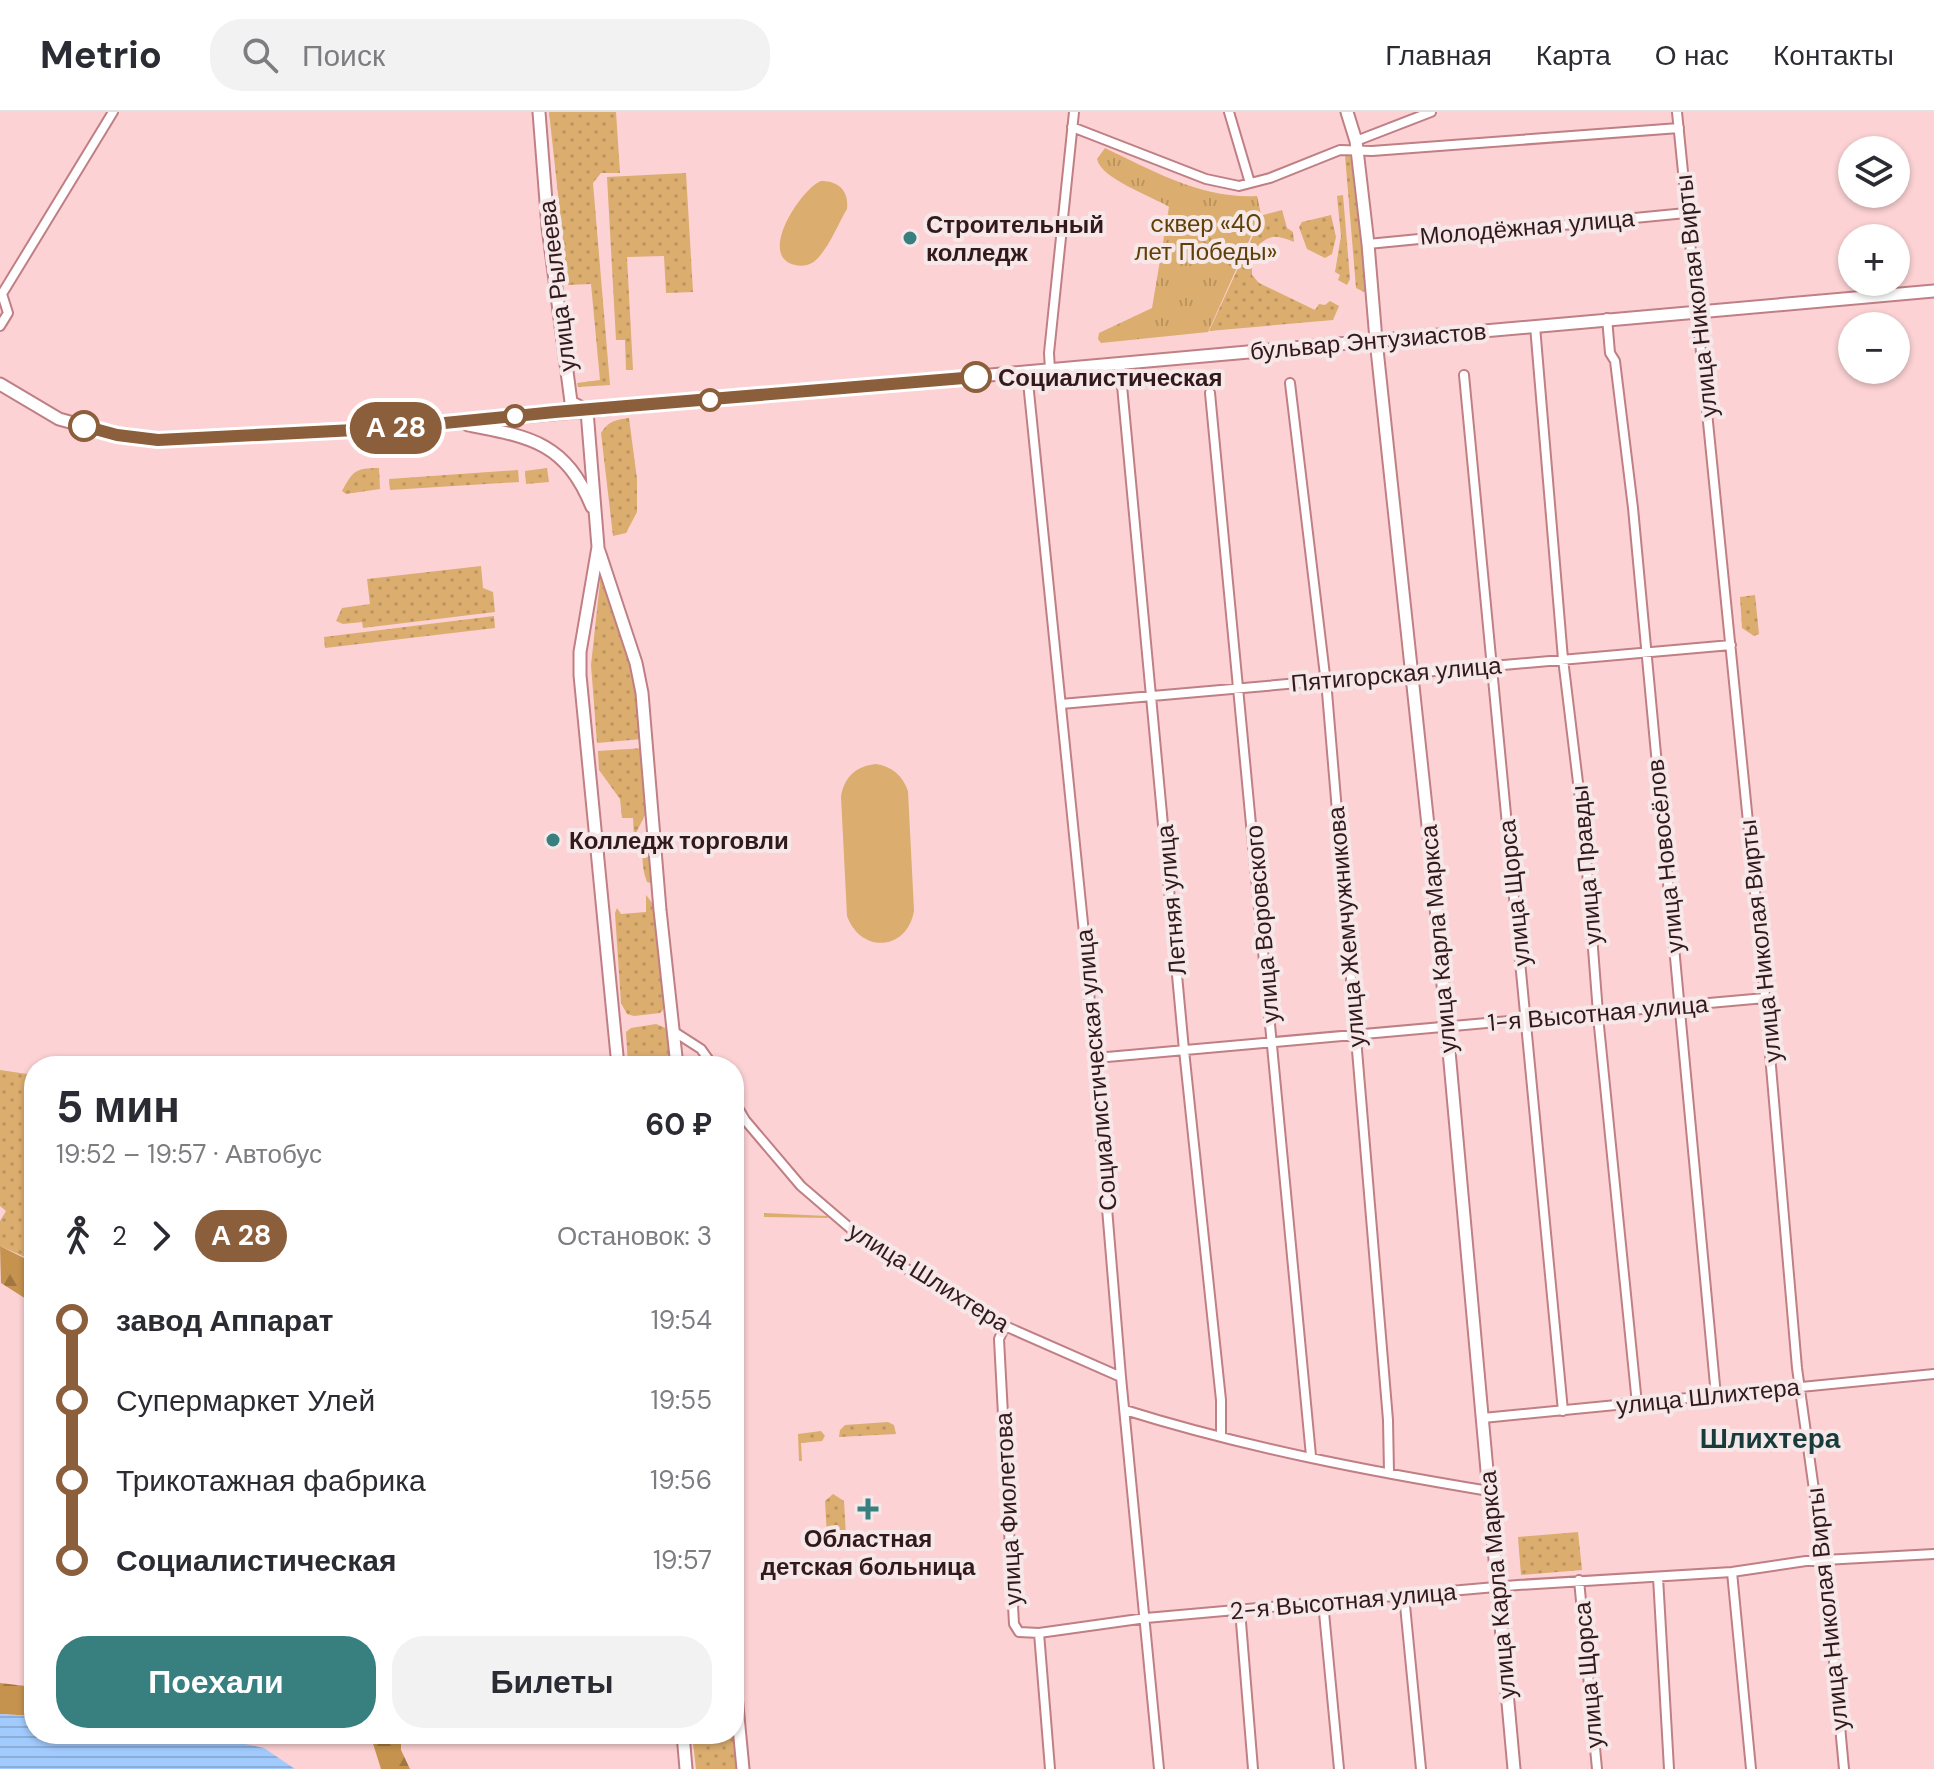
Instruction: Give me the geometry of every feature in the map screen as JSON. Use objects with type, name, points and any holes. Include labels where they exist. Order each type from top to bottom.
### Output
[{"type":"main road","name":"улица Рылеева","points":[[539,112],[548,227],[571,402],[587,411],[596,519],[598,547],[580,652],[580,675],[617,1056]]},
{"type":"main road","name":"улица Карла Маркса","points":[[1347,112],[1357,145],[1368,244],[1446,1027],[1514,1769]]},
{"type":"main road","name":"бульвар Энтузиастов","points":[[0,384],[59,419],[117,435],[158,440],[394,428],[1934,291]]},
{"type":"main road","points":[[455,422],[544,444],[562,459],[574,475],[596,519]]},
{"type":"main road","name":"улица Рылеева","points":[[598,547],[636,663],[642,693],[676,1056]]},
{"type":"main road","points":[[684,1744],[686,1769]]},
{"type":"main road","points":[[741,1744],[743,1769]]},
{"type":"street","points":[[0,326],[8,313],[2,294],[113,112]]},
{"type":"street","points":[[1050,370],[1049,353],[1074,112]]},
{"type":"street","points":[[1229,112],[1250,183]]},
{"type":"street","points":[[1072,127],[1206,179],[1239,186],[1357,145],[1431,112]]},
{"type":"street","name":"улица Николая Вирты","points":[[1677,112],[1703,353],[1801,1387],[1844,1769]]},
{"type":"street","points":[[1357,145],[1372,151],[1679,128]]},
{"type":"street","name":"Молодёжная улица","points":[[1368,244],[1686,213]]},
{"type":"street","name":"улица Новосёлов","points":[[1607,318],[1633,508],[1716,1396]]},
{"type":"street","name":"улица Правды","points":[[1535,326],[1563,659],[1584,832],[1637,1404]]},
{"type":"street","name":"Летняя улица","points":[[1120,364],[1184,1050],[1221,1400],[1221,1436]]},
{"type":"street","name":"Социалистическая улица","points":[[1027,372],[1096,1058],[1121,1377],[1159,1769]]},
{"type":"street","name":"улица Щорса","points":[[1464,375],[1563,1411]]},
{"type":"street","name":"улица Жемчужникова","points":[[1290,383],[1326,680],[1388,1420],[1389,1472]]},
{"type":"street","name":"улица Воровского","points":[[1210,393],[1311,1456]]},
{"type":"street","name":"Пятигорская улица","points":[[1061,704],[1731,645]]},
{"type":"street","name":"1-я Высотная улица","points":[[1096,1058],[1765,998]]},
{"type":"street","points":[[673,1031],[701,1049],[706,1056]]},
{"type":"street","name":"улица Шлихтера","points":[[744,1115],[782,1167],[816,1201],[893,1261],[1005,1326],[1121,1377]]},
{"type":"street","name":"улица Фиолетова","points":[[1005,1326],[999,1339],[1014,1624],[1019,1632],[1039,1633],[1050,1769]]},
{"type":"street","name":"улица Шлихтера","points":[[1483,1418],[1934,1374]]},
{"type":"street","points":[[1125,1410],[1179,1427],[1489,1491]]},
{"type":"street","name":"2-я Высотная улица","points":[[1039,1633],[1146,1618],[1323,1602],[1579,1580],[1732,1572],[1806,1561],[1934,1554]]},
{"type":"street","points":[[1732,1572],[1751,1769]]},
{"type":"street","points":[[1658,1577],[1669,1769]]},
{"type":"street","name":"улица Щорса","points":[[1579,1580],[1597,1769]]},
{"type":"street","points":[[1404,1595],[1421,1769]]},
{"type":"street","points":[[1323,1602],[1339,1769]]},
{"type":"street","points":[[1240,1610],[1253,1769]]},
{"type":"green space","points":[[549,112],[616,112],[620,173],[601,173],[593,183],[610,385],[578,387],[577,383],[600,380],[591,284],[568,285]]},
{"type":"green space","name":"cквер «40 лет Победы»","points":[[1105,148],[1197,188],[1237,196],[1257,196],[1261,214],[1208,332],[1101,343],[1098,339],[1099,333],[1152,308],[1169,207],[1108,173],[1097,159]]},
{"type":"green space","points":[[1345,155],[1350,156],[1352,161],[1364,292],[1356,288]]},
{"type":"green space","points":[[686,173],[693,292],[666,293],[664,256],[627,257],[633,370],[626,370],[625,340],[616,340],[607,177]]},
{"type":"green space","points":[[821,181],[842,188],[847,209],[818,258],[807,265],[795,265],[784,259],[780,249],[781,236],[794,208]]},
{"type":"green space","points":[[1343,195],[1350,279],[1347,285],[1338,280],[1340,275],[1335,272],[1341,236],[1337,196]]},
{"type":"green space","points":[[1282,210],[1287,228],[1293,232],[1294,242],[1275,237],[1258,246],[1250,242],[1263,215]]},
{"type":"green space","points":[[1331,215],[1336,237],[1332,254],[1325,258],[1307,249],[1299,227],[1302,222]]},
{"type":"green space","points":[[1244,255],[1252,259],[1252,275],[1259,283],[1315,310],[1319,304],[1325,305],[1330,301],[1339,306],[1333,320],[1209,331]]},
{"type":"green space","points":[[629,418],[637,479],[637,512],[626,533],[613,536],[601,433],[613,422]]},
{"type":"green space","points":[[379,468],[380,489],[346,494],[342,491],[356,472]]},
{"type":"green space","points":[[547,468],[549,482],[526,484],[525,471]]},
{"type":"green space","points":[[518,470],[519,482],[390,490],[389,479]]},
{"type":"green space","points":[[602,564],[634,667],[642,739],[597,743],[591,665]]},
{"type":"green space","points":[[481,566],[483,588],[493,592],[495,612],[363,628],[362,622],[343,624],[336,621],[342,608],[370,604],[367,579]]},
{"type":"green space","points":[[1755,595],[1759,634],[1754,636],[1742,628],[1740,597]]},
{"type":"green space","points":[[494,616],[495,628],[325,648],[324,637]]},
{"type":"green space","points":[[644,748],[646,813],[634,837],[633,818],[622,818],[620,799],[599,770],[598,751]]},
{"type":"green space","points":[[876,764],[896,773],[908,791],[914,911],[903,934],[883,943],[862,937],[847,916],[841,797],[852,774]]},
{"type":"green space","points":[[649,839],[654,884],[647,882],[643,868],[643,843]]},
{"type":"green space","points":[[646,895],[656,908],[668,1004],[660,1013],[634,1016],[627,1014],[621,1003],[615,913],[617,908],[621,914],[646,912]]},
{"type":"green space","points":[[656,1024],[668,1029],[672,1056],[627,1056],[626,1032],[631,1028]]},
{"type":"green space","points":[[0,1070],[24,1074],[24,1257],[0,1246],[0,1221],[6,1211],[0,1206]]},
{"type":"green space","points":[[764,1213],[827,1216],[828,1218],[764,1217]]},
{"type":"green space","points":[[0,1246],[24,1258],[24,1298],[1,1283]]},
{"type":"green space","points":[[888,1422],[894,1425],[896,1434],[839,1437],[845,1425]]},
{"type":"green space","points":[[821,1431],[825,1436],[822,1441],[801,1443],[802,1461],[799,1461],[798,1434]]},
{"type":"green space","points":[[833,1494],[844,1501],[846,1536],[843,1542],[838,1543],[827,1537],[825,1501]]},
{"type":"green space","points":[[1578,1532],[1582,1570],[1521,1575],[1518,1537]]},
{"type":"green space","points":[[0,1683],[24,1686],[24,1715],[0,1714]]},
{"type":"green space","points":[[373,1744],[401,1744],[410,1769],[381,1769]]},
{"type":"green space","points":[[693,1744],[738,1744],[740,1769],[696,1769]]},
{"type":"water","points":[[0,1714],[24,1715],[24,1744],[245,1744],[264,1748],[295,1769],[0,1769]]},
{"type":"bus line","points":[[84,426],[117,435],[158,440],[200,439],[394,428],[976,377]]},
{"type":"place","name":"Строительный колледж","points":[[910,238]]},
{"type":"place","name":"Социалистическая","points":[[976,377]]},
{"type":"place","name":"Колледж торговли","points":[[553,840]]},
{"type":"place","name":"Областная детская больница","points":[[868,1509]]},
{"type":"district","name":"Шлихтера","points":[[1770,1438]]}]
